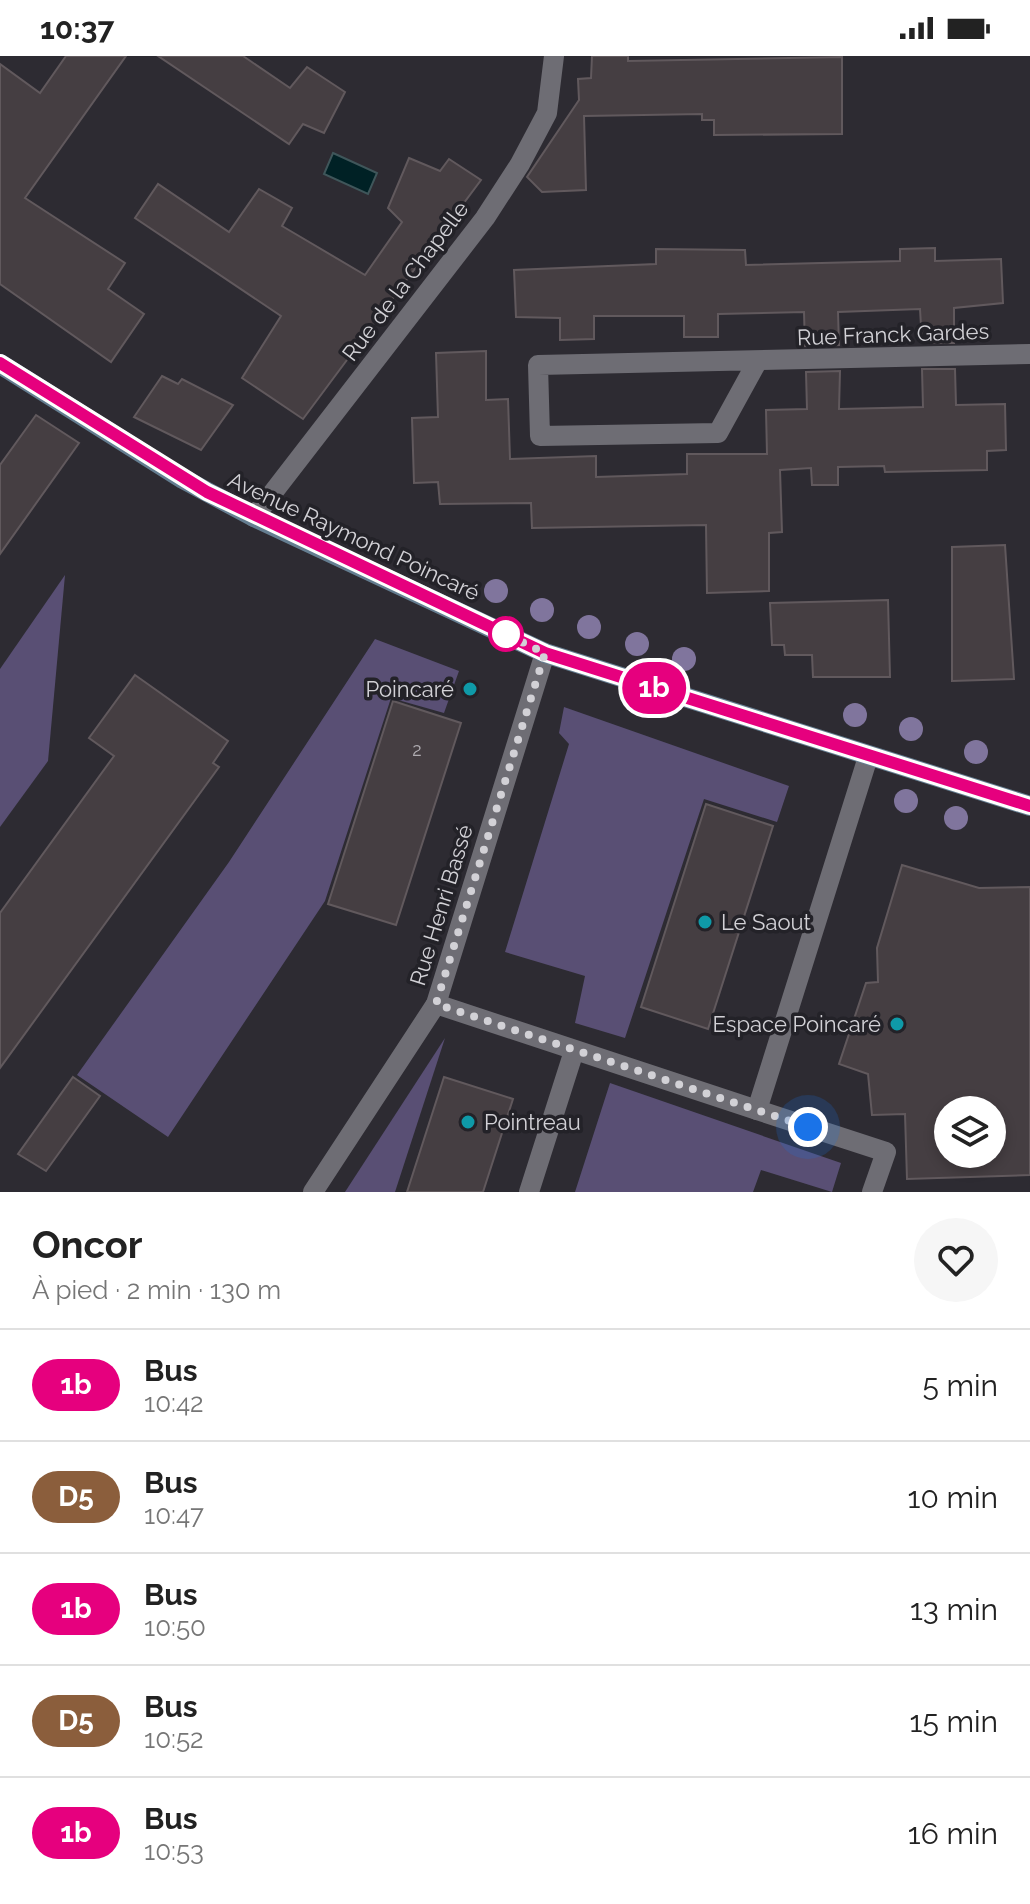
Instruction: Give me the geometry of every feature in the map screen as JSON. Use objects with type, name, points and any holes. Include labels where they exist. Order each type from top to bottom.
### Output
[{"type":"main road","name":"Avenue Raymond Poincaré","points":[[0,364],[183,479],[254,517],[545,653],[1030,806]]},
{"type":"street","name":"Rue de la Chapelle","points":[[254,517],[485,218],[547,113],[554,56]]},
{"type":"street","name":"Rue Franck Gardes","points":[[757,362],[718,433],[540,436],[538,365],[1030,354]]},
{"type":"street","name":"Rue Henri Bassé","points":[[313,1192],[436,1004],[545,653]]},
{"type":"street","points":[[757,1110],[868,757]]},
{"type":"street","points":[[436,1004],[886,1152],[872,1192]]},
{"type":"street","points":[[529,1192],[574,1051]]},
{"type":"shaded area","points":[[65,575],[48,761],[0,827],[0,669]]},
{"type":"shaded area","points":[[375,639],[459,671],[444,713],[391,698],[325,901],[168,1137],[77,1075],[229,862]]},
{"type":"shaded area","points":[[564,707],[789,786],[777,822],[704,799],[625,1038],[575,1023],[585,976],[505,952],[569,744],[559,733]]},
{"type":"shaded area","points":[[445,1038],[395,1192],[345,1192]]},
{"type":"shaded area","points":[[610,1083],[841,1163],[832,1192],[761,1170],[753,1192],[575,1192]]},
{"type":"water","points":[[333,153],[377,173],[368,194],[324,174]]},
{"type":"building","points":[[66,56],[126,56],[25,198],[125,263],[108,289],[144,314],[111,362],[0,284],[0,64],[40,93]]},
{"type":"building","points":[[158,56],[243,56],[290,88],[307,67],[345,92],[324,133],[303,124],[289,144]]},
{"type":"building","points":[[592,56],[628,56],[628,61],[842,57],[842,134],[714,135],[714,120],[702,120],[702,114],[584,116],[586,190],[542,192],[527,177],[579,100],[578,79],[591,78]]},
{"type":"building","points":[[409,158],[440,171],[449,159],[481,180],[303,419],[242,378],[281,316],[135,218],[158,184],[229,232],[259,189],[292,208],[282,226],[365,275],[402,222],[388,208]]},
{"type":"building","points":[[935,248],[935,261],[1001,259],[1003,303],[954,308],[954,343],[922,343],[920,309],[838,312],[839,345],[805,346],[804,312],[718,314],[718,337],[684,337],[684,316],[594,316],[594,339],[560,340],[560,318],[516,317],[514,270],[656,264],[656,249],[745,250],[746,265],[900,261],[900,249]]},
{"type":"building","points":[[486,351],[486,400],[508,399],[510,459],[596,456],[596,477],[687,474],[687,454],[767,454],[766,410],[807,409],[806,372],[840,371],[839,409],[923,407],[922,369],[955,369],[956,405],[1005,404],[1006,450],[987,451],[987,470],[885,472],[884,466],[838,467],[838,485],[812,485],[811,468],[780,470],[782,532],[769,533],[769,591],[707,593],[706,525],[532,528],[531,503],[440,504],[438,482],[414,483],[412,418],[438,417],[436,353]]},
{"type":"building","points":[[162,376],[178,384],[182,379],[233,405],[201,450],[134,417]]},
{"type":"building","points":[[36,415],[79,443],[0,554],[0,465]]},
{"type":"building","points":[[1005,545],[1014,679],[952,681],[952,547]]},
{"type":"building","points":[[888,600],[890,677],[813,677],[812,655],[785,655],[784,645],[772,645],[770,603]]},
{"type":"building","points":[[135,675],[228,741],[213,763],[219,767],[0,1068],[0,913],[114,756],[89,738]]},
{"type":"building","points":[[393,701],[461,723],[396,925],[328,904]]},
{"type":"building","name":"Le Saout","points":[[706,804],[773,826],[708,1029],[641,1007]]},
{"type":"building","points":[[902,865],[979,888],[1030,887],[1030,1175],[907,1179],[905,1114],[872,1115],[868,1074],[839,1064],[866,983],[878,982],[877,948]]},
{"type":"building","points":[[73,1077],[100,1096],[46,1171],[18,1154]]},
{"type":"building","name":"Pointreau","points":[[444,1077],[513,1099],[483,1192],[407,1192]]},
{"type":"bus line","name":"1b","points":[[0,363],[207,492],[545,653],[1030,806]]},
{"type":"place","name":"Poincaré","points":[[470,689]]},
{"type":"place","name":"Le Saout","points":[[705,922]]},
{"type":"place","name":"Espace Poincaré","points":[[897,1024]]},
{"type":"place","name":"Pointreau","points":[[468,1122]]},
{"type":"route","points":[[506,634],[495,629],[545,653],[436,1004],[808,1127]]}]
